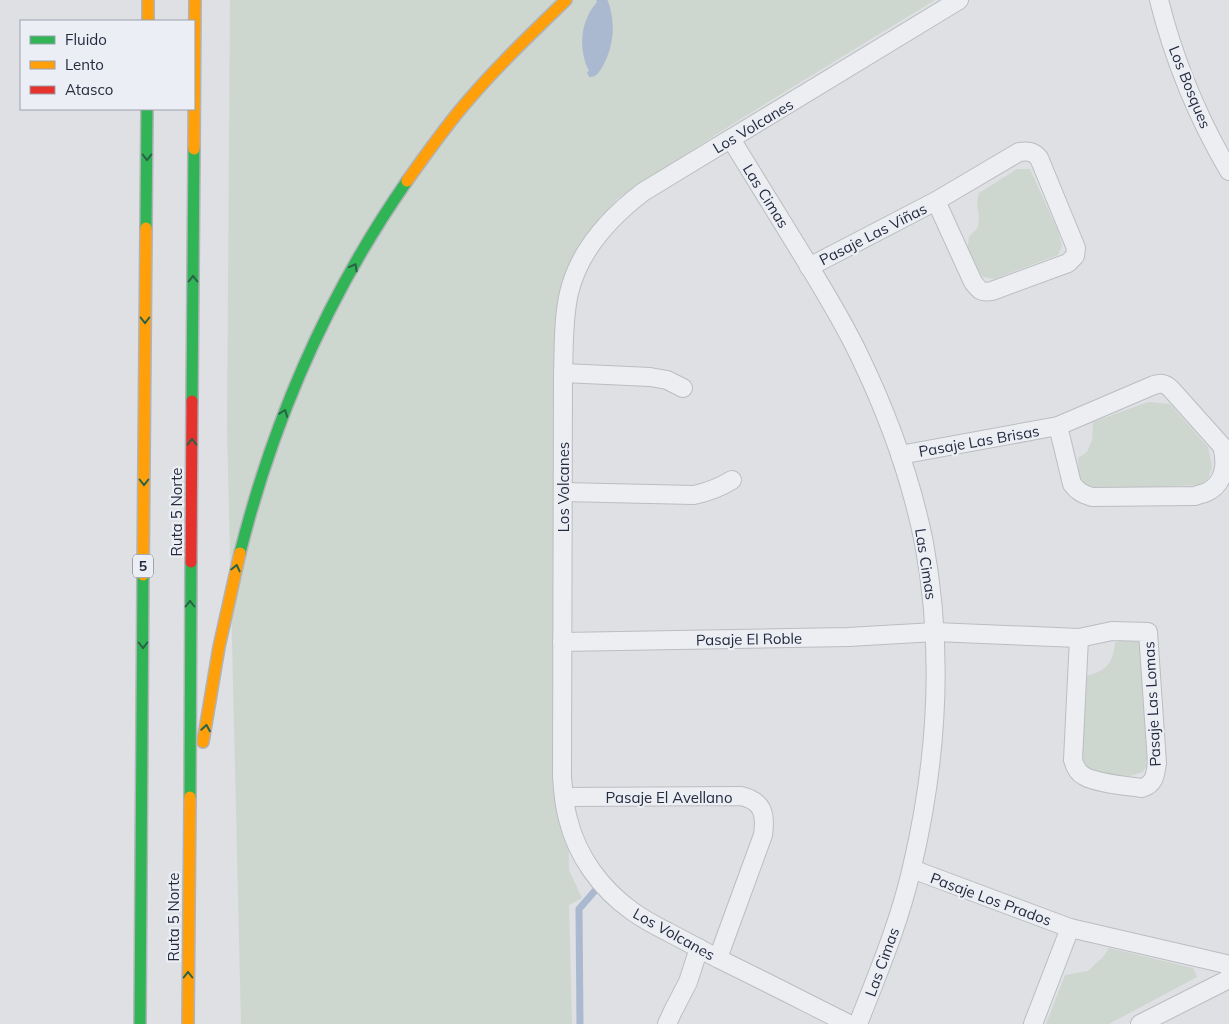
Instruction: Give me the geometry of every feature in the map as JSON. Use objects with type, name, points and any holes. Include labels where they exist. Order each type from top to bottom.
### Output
[{"type":"highway","points":[[148,0],[148,20]]},
{"type":"highway","name":"Ruta 5 Norte","points":[[195,0],[195,20]]},
{"type":"highway","points":[[188,881],[202,753],[210,696],[222,636],[247,526],[273,442],[291,394],[334,303],[363,250],[429,150],[461,109],[496,70],[566,0]]},
{"type":"highway","name":"5","points":[[140,1024],[147,110]]},
{"type":"highway","name":"Ruta 5 Norte","points":[[188,1024],[194,110]]},
{"type":"street","name":"Los Volcanes","points":[[849,1024],[718,958],[632,911],[617,900],[592,871],[574,838],[568,819],[562,777],[564,335],[569,293],[581,260],[601,230],[628,204],[643,192],[959,0]]},
{"type":"street","name":"Los Bosques","points":[[1159,0],[1172,45],[1184,77],[1219,155],[1229,171]]},
{"type":"street","name":"Las Cimas","points":[[731,139],[830,300],[858,352],[881,403],[900,455],[924,542],[935,632],[936,673],[932,755],[924,812],[912,869],[887,950],[858,1024]]},
{"type":"street","name":"Pasaje Las Viñas","points":[[809,267],[936,201],[1020,152],[1027,151],[1031,151],[1039,158],[1076,248],[1075,256],[1068,263],[992,292],[979,290],[973,282],[936,201]]},
{"type":"street","points":[[563,373],[650,377],[667,380],[683,388]]},
{"type":"street","name":"Pasaje Las Brisas","points":[[900,455],[1058,426],[1160,383],[1166,384],[1222,446],[1225,457],[1223,474],[1216,485],[1208,492],[1195,496],[1092,497],[1076,491],[1072,484],[1058,426]]},
{"type":"street","points":[[563,492],[694,495],[708,492],[732,480]]},
{"type":"street","name":"Pasaje Las Lomas","points":[[935,632],[1079,638],[1112,631],[1148,632],[1158,763],[1155,776],[1149,785],[1142,788],[1096,781],[1084,776],[1076,768],[1073,760],[1079,638]]},
{"type":"street","name":"Pasaje El Roble","points":[[562,642],[838,637],[935,632]]},
{"type":"street","name":"Pasaje El Avellano","points":[[564,797],[741,796],[754,801],[760,806],[765,819],[763,835],[718,958]]},
{"type":"street","name":"Pasaje Los Prados","points":[[912,869],[1070,928],[1229,966]]},
{"type":"street","name":"Pasaje Los Prados","points":[[1033,1024],[1070,928]]},
{"type":"street","points":[[667,1024],[688,982],[699,948]]},
{"type":"street","points":[[1140,1024],[1227,980],[1229,977]]},
{"type":"shaded area","points":[[230,0],[935,0],[734,123],[617,199],[573,254],[561,295],[558,338],[569,870],[582,898],[569,905],[572,1024],[241,1024],[227,428]]},
{"type":"shaded area","points":[[1017,169],[1030,169],[1058,231],[1062,246],[1058,255],[994,279],[983,277],[967,252],[969,237],[978,227],[977,203],[979,193]]},
{"type":"shaded area","points":[[1148,402],[1170,404],[1208,447],[1212,467],[1208,479],[1199,485],[1086,488],[1079,480],[1078,458],[1087,452],[1092,440],[1093,422]]},
{"type":"shaded area","points":[[1139,637],[1143,646],[1148,763],[1143,772],[1130,776],[1087,772],[1081,766],[1086,676],[1099,672],[1107,666],[1115,643],[1122,639]]},
{"type":"shaded area","points":[[1109,948],[1193,968],[1197,977],[1109,1024],[1046,1024],[1065,975],[1088,971],[1103,957]]},
{"type":"water","points":[[596,0],[608,1],[611,10],[613,34],[610,50],[603,66],[595,76],[589,77],[587,72],[589,71],[583,54],[582,35],[587,18],[597,2]]},
{"type":"waterway","points":[[580,1024],[579,909],[600,885]]},
{"type":"traffic: fast","points":[[146,228],[147,110]]},
{"type":"traffic: fast","points":[[192,401],[194,149]]},
{"type":"traffic: fast","points":[[240,553],[269,455],[307,360],[353,268],[407,181]]},
{"type":"traffic: fast","points":[[190,797],[191,562]]},
{"type":"traffic: fast","points":[[140,1024],[143,575]]},
{"type":"traffic: slow","points":[[148,0],[148,20]]},
{"type":"traffic: slow","points":[[195,0],[195,20]]},
{"type":"traffic: slow","points":[[407,181],[446,127],[485,81],[566,0]]},
{"type":"traffic: slow","points":[[194,110],[194,149]]},
{"type":"traffic: slow","points":[[143,575],[146,228]]},
{"type":"traffic: slow","points":[[203,742],[219,647],[240,553]]},
{"type":"traffic: slow","points":[[188,1024],[190,797]]},
{"type":"traffic: jam","points":[[191,562],[192,401]]}]
